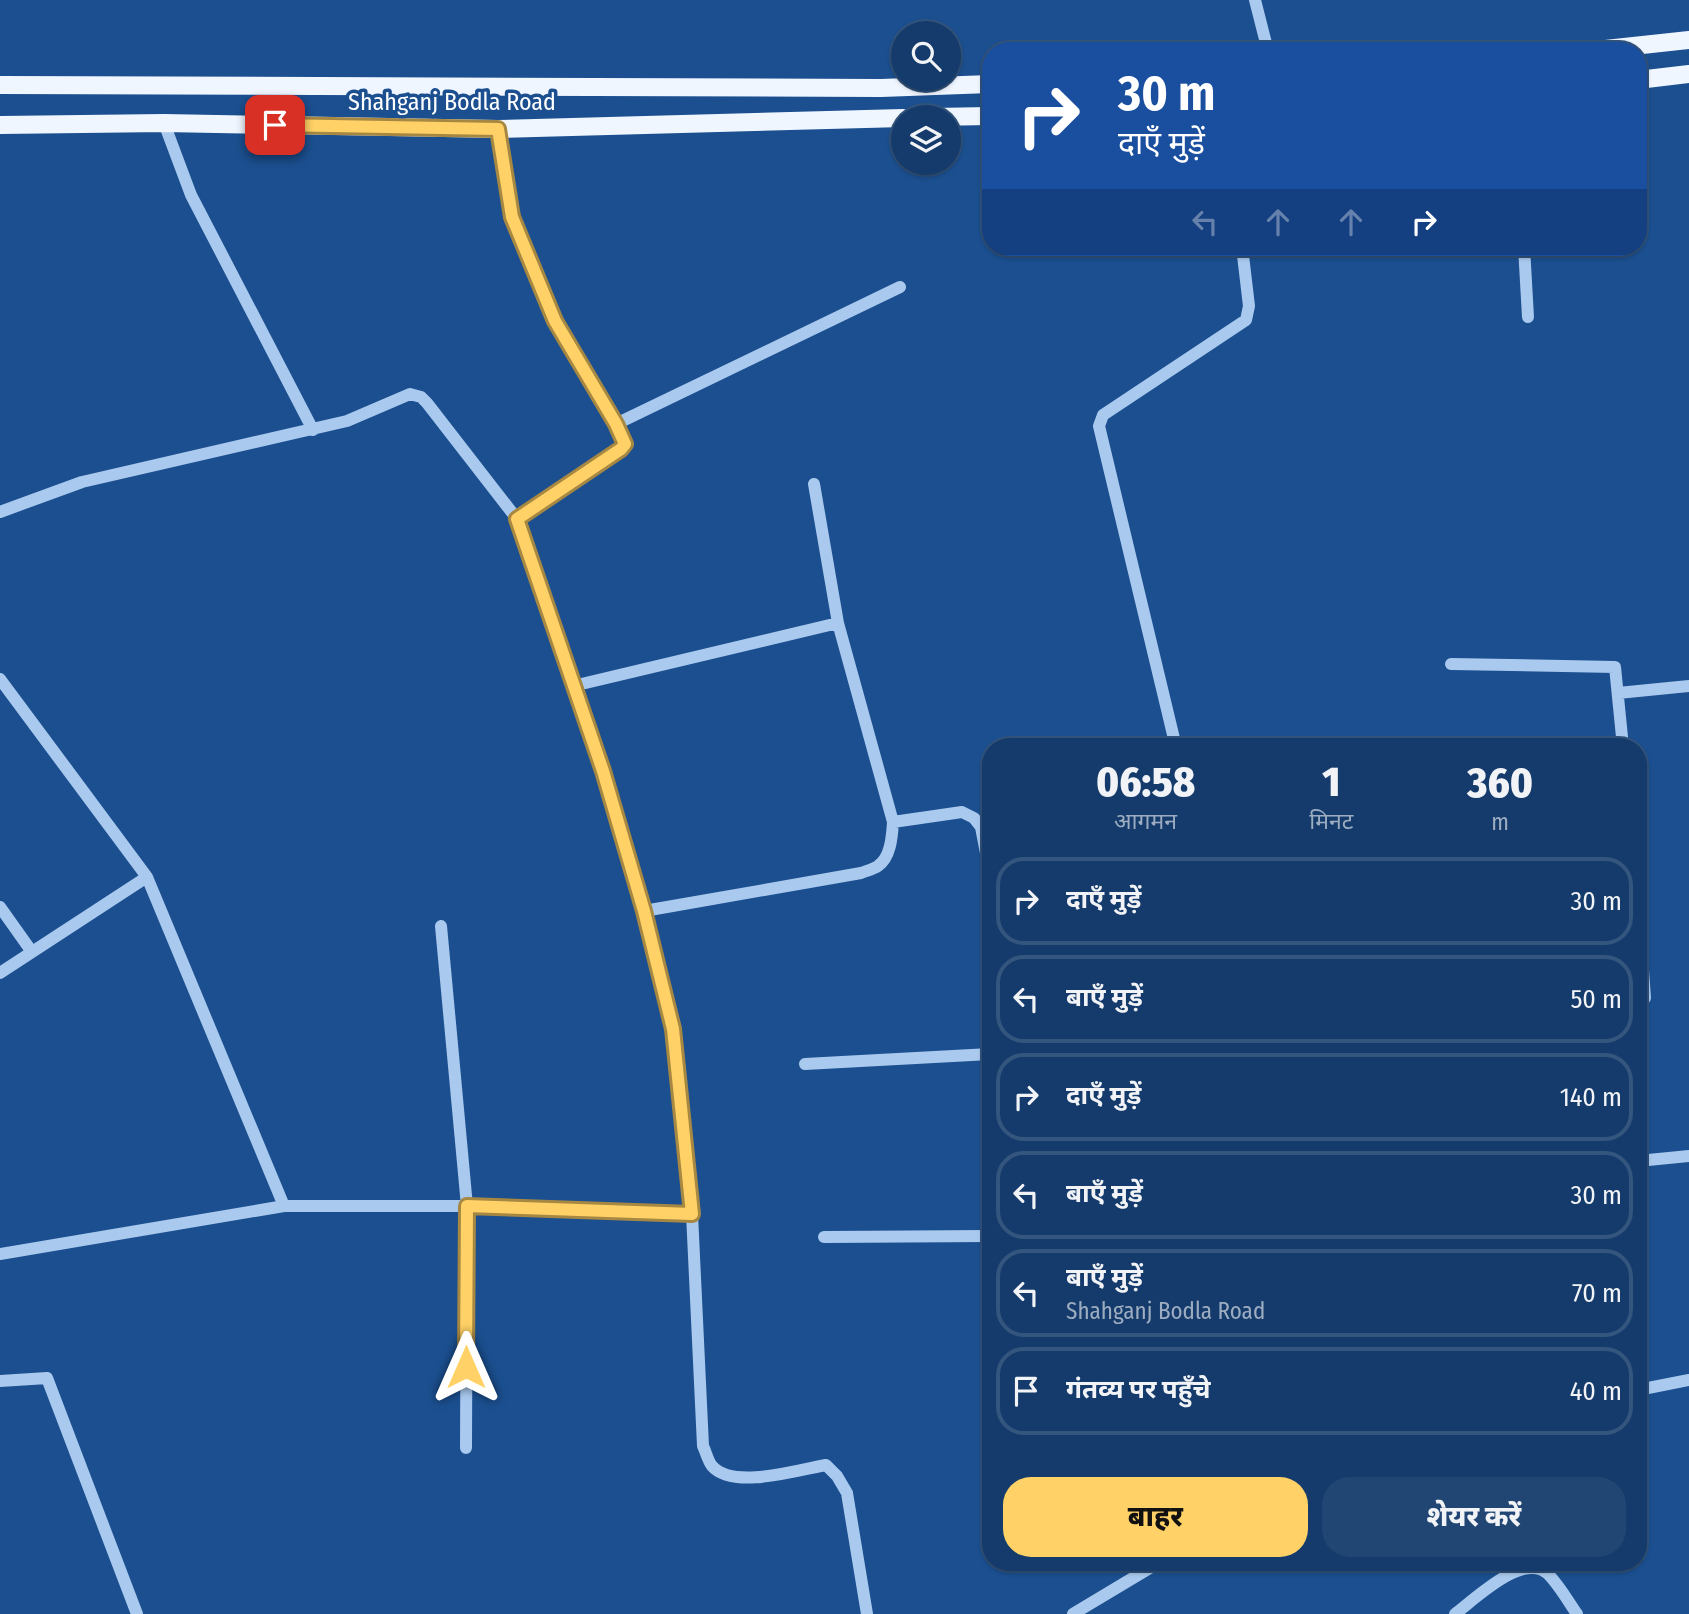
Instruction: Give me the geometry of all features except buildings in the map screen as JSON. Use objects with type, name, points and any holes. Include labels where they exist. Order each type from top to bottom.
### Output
[{"type":"main road","points":[[1647,44],[1689,40]]},
{"type":"main road","points":[[1647,79],[1689,75]]},
{"type":"main road","points":[[0,85],[881,88],[982,84]]},
{"type":"main road","points":[[961,117],[982,116]]},
{"type":"main road","name":"Shahganj Bodla Road","points":[[0,125],[164,123],[498,129],[891,118]]},
{"type":"street","points":[[1255,0],[1266,42]]},
{"type":"street","points":[[164,123],[191,195],[313,430]]},
{"type":"street","points":[[498,129],[512,217],[555,321],[625,444],[517,519]]},
{"type":"street","points":[[1174,738],[1099,426],[1103,415],[1246,320],[1249,306],[1243,256]]},
{"type":"street","points":[[1525,256],[1528,317]]},
{"type":"street","points":[[616,424],[900,287]]},
{"type":"street","points":[[0,512],[82,482],[347,421],[410,394],[421,397],[517,519],[603,771],[644,911],[673,1029],[692,1214],[704,1446],[711,1465],[726,1476],[741,1479],[826,1465],[832,1471],[847,1493],[867,1614]]},
{"type":"street","points":[[644,911],[861,873],[878,866],[886,855],[892,839],[893,822],[838,623],[814,484]]},
{"type":"street","points":[[573,686],[838,623]]},
{"type":"street","points":[[1451,664],[1615,667],[1622,738]]},
{"type":"street","points":[[0,679],[147,877],[284,1206]]},
{"type":"street","points":[[1618,693],[1689,686]]},
{"type":"street","points":[[893,822],[962,812],[974,818],[982,832]]},
{"type":"street","points":[[0,973],[147,877]]},
{"type":"street","points":[[0,907],[32,952]]},
{"type":"street","points":[[441,926],[467,1206],[466,1448]]},
{"type":"street","points":[[805,1064],[982,1054]]},
{"type":"street","points":[[1647,1160],[1689,1156]]},
{"type":"street","points":[[0,1254],[284,1206],[467,1206],[692,1214]]},
{"type":"street","points":[[824,1237],[982,1236]]},
{"type":"street","points":[[0,1381],[47,1378],[138,1614]]},
{"type":"street","points":[[1647,1388],[1689,1380]]},
{"type":"street","points":[[1073,1614],[1145,1571]]},
{"type":"street","points":[[1455,1614],[1516,1571]]},
{"type":"street","points":[[1544,1571],[1577,1614]]},
{"type":"route","points":[[275,125],[498,129],[512,217],[555,321],[625,444],[517,519],[603,771],[644,911],[673,1029],[692,1214],[467,1206],[466,1367]]}]
